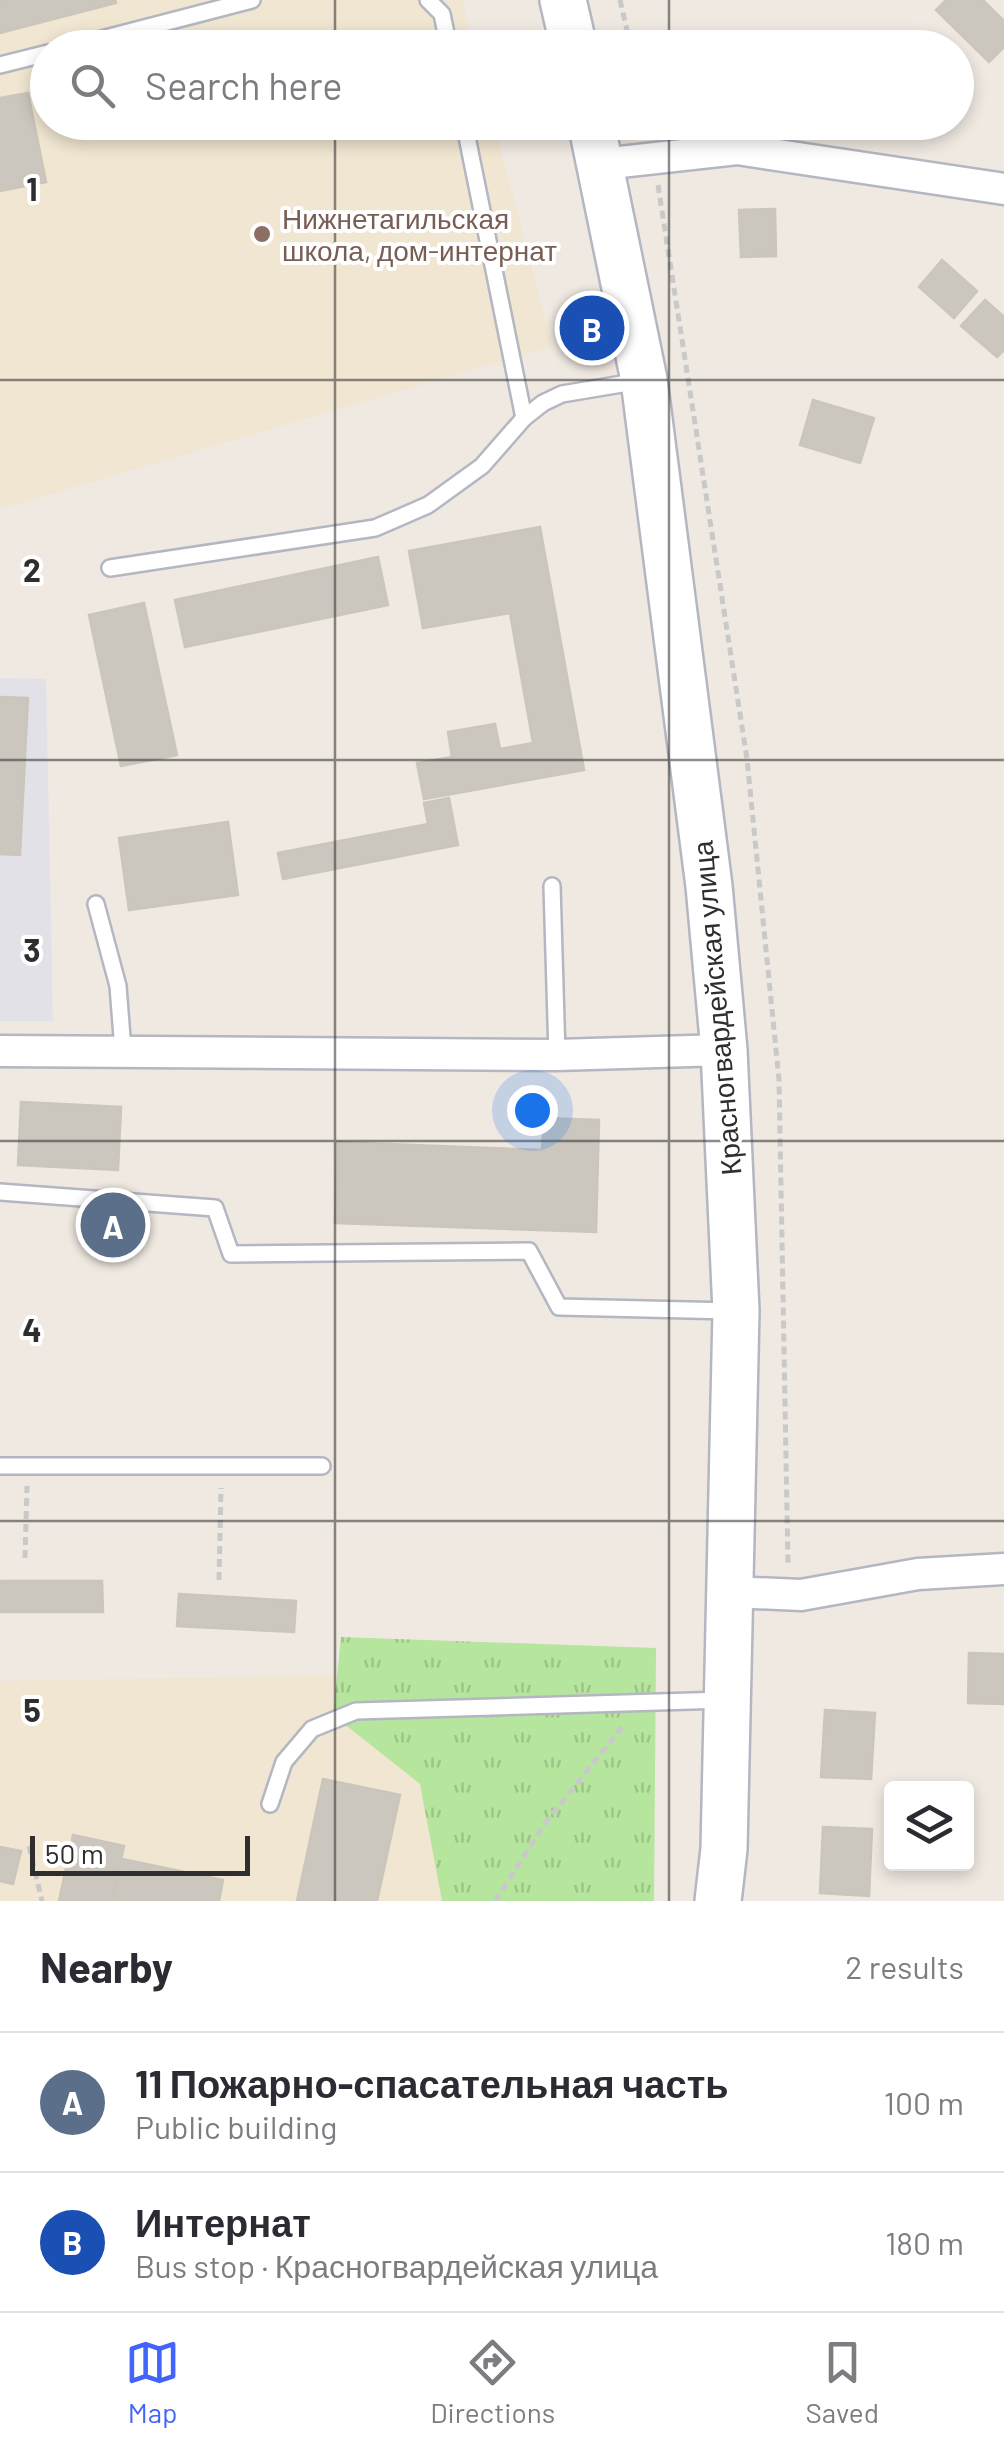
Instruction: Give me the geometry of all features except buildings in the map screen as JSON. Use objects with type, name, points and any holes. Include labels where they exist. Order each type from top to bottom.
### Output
[{"type":"main road","points":[[563,0],[570,30]]},
{"type":"main road","name":"Красногвардейская улица","points":[[596,143],[644,380],[709,886],[724,1050],[736,1312],[724,1850],[718,1901]]},
{"type":"street","points":[[596,143],[737,148],[1004,188]]},
{"type":"street","points":[[0,1051],[557,1055],[724,1050]]},
{"type":"street","points":[[731,1592],[802,1594],[918,1574],[1004,1569]]},
{"type":"lane","points":[[137,30],[252,0]]},
{"type":"lane","points":[[428,0],[442,14],[445,30]]},
{"type":"lane","points":[[0,65],[30,57]]},
{"type":"lane","points":[[468,140],[524,418]]},
{"type":"lane","points":[[110,568],[374,528],[428,505],[482,466],[524,418],[562,394],[644,380]]},
{"type":"lane","points":[[552,886],[557,1055]]},
{"type":"lane","points":[[96,904],[118,986],[123,1050]]},
{"type":"lane","points":[[0,1192],[215,1208],[231,1254],[529,1251],[558,1306],[736,1312]]},
{"type":"lane","points":[[0,1466],[322,1466]]},
{"type":"lane","points":[[270,1804],[284,1762],[312,1729],[356,1711],[728,1700]]},
{"type":"path","points":[[620,0],[627,30]]},
{"type":"path","points":[[24,1558],[28,1465]]},
{"type":"path","points":[[219,1580],[221,1466]]},
{"type":"path","points":[[495,1901],[546,1822],[640,1705]]},
{"type":"path","points":[[30,1846],[42,1901]]},
{"type":"shaded area","name":"Нижнетагильская школа, дом-интернат","points":[[0,0],[462,0],[470,30],[30,30],[30,140],[498,140],[552,346],[0,509]]},
{"type":"shaded area","points":[[0,678],[46,679],[53,1021],[0,1021]]},
{"type":"shaded area","points":[[590,1671],[592,1901],[0,1901],[0,1681]]},
{"type":"green space","points":[[341,1637],[656,1648],[654,1901],[442,1901],[420,1784],[333,1715]]},
{"type":"place","name":"Нижнетагильская школа, дом-интернат","points":[[262,234]]},
{"type":"place","name":"Интернат","points":[[592,328]]},
{"type":"place","name":"11 Пожарно-спасательная часть","points":[[113,1225]]}]
